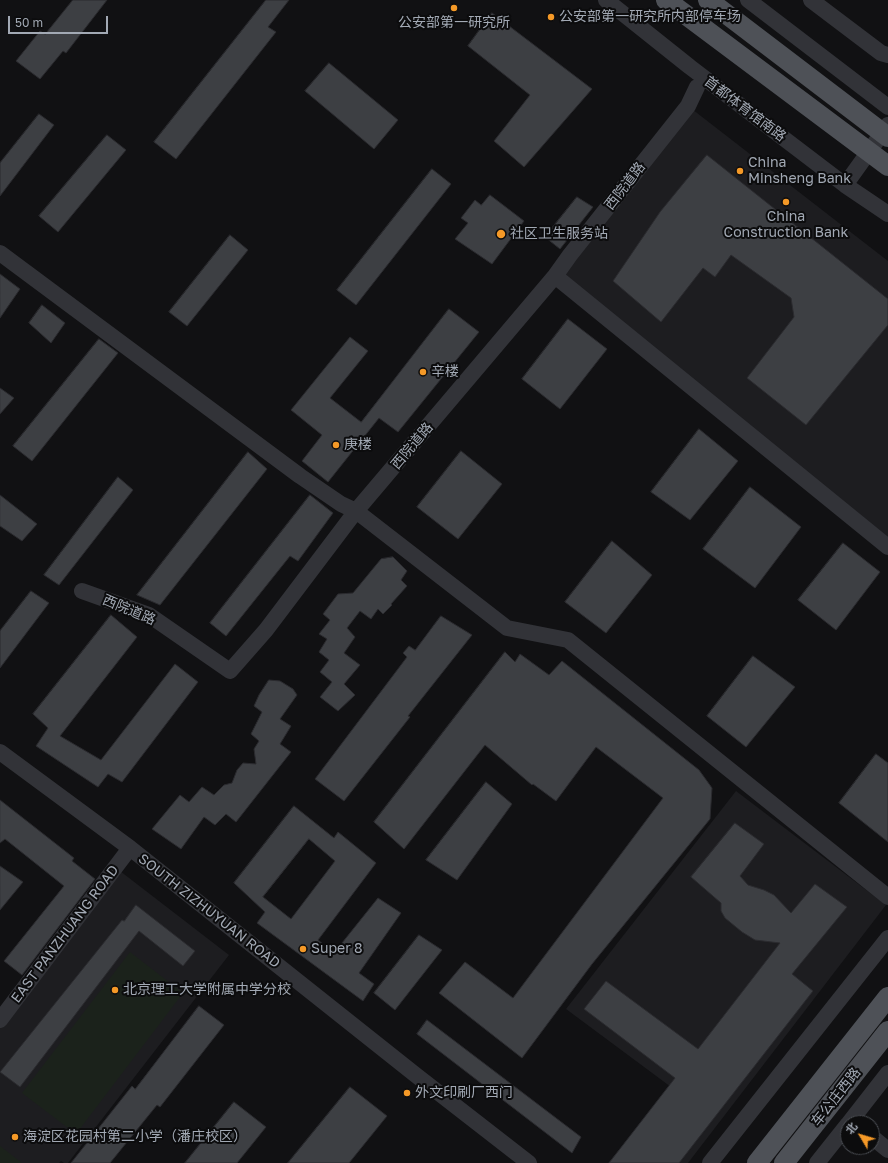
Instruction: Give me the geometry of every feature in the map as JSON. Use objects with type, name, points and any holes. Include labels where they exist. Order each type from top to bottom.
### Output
[{"type":"main road","points":[[666,0],[888,166]]},
{"type":"main road","points":[[708,0],[886,131]]},
{"type":"main road","points":[[757,1163],[888,997]]},
{"type":"main road","name":"车公庄西路","points":[[784,1163],[888,1031]]},
{"type":"street","name":"首都体育馆南路","points":[[606,0],[690,68],[845,185],[888,214]]},
{"type":"street","points":[[748,0],[888,107]]},
{"type":"street","points":[[811,0],[881,53],[888,55]]},
{"type":"street","name":"西院道路","points":[[82,591],[149,615],[230,671],[266,630],[356,511],[555,276],[688,106],[697,87]]},
{"type":"street","points":[[845,185],[868,151],[886,131]]},
{"type":"street","points":[[0,253],[300,476],[341,504],[356,511],[507,628],[568,640],[888,898]]},
{"type":"street","points":[[555,276],[888,547]]},
{"type":"street","name":"SOUTH ZIZHUYUAN ROAD","points":[[0,752],[130,848],[529,1163]]},
{"type":"street","name":"EAST PANZHUANG ROAD","points":[[0,1020],[130,848]]},
{"type":"street","points":[[710,1163],[888,938]]},
{"type":"street","points":[[856,1115],[888,1073]]},
{"type":"street","points":[[818,1163],[840,1136]]},
{"type":"street","points":[[880,1144],[888,1150]]},
{"type":"shaded area","points":[[688,106],[888,261],[888,547],[555,276]]},
{"type":"shaded area","points":[[736,791],[886,905],[688,1163],[608,1163],[671,1087],[566,1009]]},
{"type":"shaded area","name":"北京理工大学附属中学分校","points":[[120,871],[229,955],[68,1163],[61,1161],[59,1163],[0,1163],[0,1026]]},
{"type":"shaded area","points":[[130,952],[183,993],[76,1134],[22,1093]]},
{"type":"shaded area","points":[[0,1146],[22,1163],[0,1163]]},
{"type":"building","points":[[73,0],[107,0],[66,53],[63,51],[40,79],[16,61],[40,31],[45,34]]},
{"type":"building","points":[[266,0],[289,0],[268,27],[276,32],[176,159],[154,142]]},
{"type":"building","points":[[492,13],[592,89],[524,167],[494,141],[530,95],[468,46]]},
{"type":"building","points":[[329,63],[398,120],[374,149],[305,91]]},
{"type":"building","points":[[39,114],[54,125],[0,196],[0,163]]},
{"type":"building","points":[[107,135],[126,150],[58,232],[39,216]]},
{"type":"building","points":[[707,155],[888,299],[888,325],[806,425],[747,378],[794,317],[791,298],[731,255],[715,277],[703,268],[661,322],[613,281],[660,212]]},
{"type":"building","points":[[432,169],[451,184],[356,305],[337,290]]},
{"type":"building","points":[[490,195],[524,221],[492,264],[455,239],[468,223],[461,218],[475,200],[481,205]]},
{"type":"building","points":[[577,197],[593,207],[560,249],[545,237]]},
{"type":"building","points":[[230,235],[248,250],[187,326],[169,312]]},
{"type":"building","points":[[0,274],[20,289],[0,318]]},
{"type":"building","points":[[42,305],[65,323],[51,343],[29,323]]},
{"type":"building","points":[[449,309],[479,332],[398,432],[379,418],[328,482],[302,461],[322,435],[291,410],[350,337],[368,351],[330,398],[361,422]]},
{"type":"building","points":[[568,319],[607,349],[560,409],[522,379]]},
{"type":"building","points":[[99,339],[118,353],[32,461],[13,446]]},
{"type":"building","points":[[0,388],[14,398],[0,414]]},
{"type":"building","points":[[699,429],[738,461],[690,520],[651,492]]},
{"type":"building","points":[[461,451],[502,484],[458,539],[417,507]]},
{"type":"building","points":[[248,452],[267,469],[160,605],[137,595]]},
{"type":"building","points":[[118,477],[133,490],[59,585],[44,575]]},
{"type":"building","points":[[750,487],[801,527],[755,588],[703,549]]},
{"type":"building","points":[[0,495],[37,524],[22,541],[0,526]]},
{"type":"building","points":[[310,495],[333,513],[298,561],[290,556],[226,636],[210,623]]},
{"type":"building","points":[[612,541],[652,575],[606,633],[565,602]]},
{"type":"building","points":[[843,543],[880,572],[836,630],[798,600]]},
{"type":"building","points":[[393,557],[407,571],[401,580],[407,586],[383,614],[378,609],[371,619],[360,611],[347,628],[355,637],[344,653],[360,665],[344,684],[355,695],[338,711],[320,697],[332,682],[320,672],[329,660],[319,652],[327,639],[319,634],[330,620],[323,614],[338,594],[353,593],[381,559]]},
{"type":"building","points":[[31,591],[49,603],[0,668],[0,631]]},
{"type":"building","points":[[111,615],[137,637],[60,736],[101,760],[175,664],[198,682],[122,782],[108,774],[98,787],[36,746],[48,728],[33,714]]},
{"type":"building","points":[[441,616],[472,635],[408,716],[410,717],[344,801],[315,779],[407,657],[403,653],[409,646],[415,650]]},
{"type":"building","points":[[505,652],[515,662],[520,654],[549,675],[562,661],[699,770],[712,788],[710,819],[592,964],[522,1058],[439,993],[465,962],[513,998],[663,798],[596,747],[556,801],[533,784],[532,785],[485,745],[404,849],[374,822]]},
{"type":"building","points":[[753,656],[795,687],[746,747],[707,716]]},
{"type":"building","points":[[269,680],[280,681],[293,689],[297,695],[280,719],[291,726],[280,744],[291,752],[236,822],[226,814],[215,825],[204,817],[181,849],[152,829],[180,795],[189,802],[202,787],[214,795],[224,785],[232,783],[237,770],[243,763],[256,764],[254,749],[259,741],[251,734],[262,712],[254,706]]},
{"type":"building","points":[[876,754],[888,763],[888,842],[839,803]]},
{"type":"building","points":[[486,782],[512,804],[457,880],[426,860]]},
{"type":"building","points":[[0,800],[74,858],[72,861],[95,879],[22,975],[4,961],[64,886],[5,839],[0,843]]},
{"type":"building","points":[[294,806],[334,838],[338,832],[376,863],[318,940],[334,953],[378,898],[401,913],[359,973],[374,984],[363,1001],[257,923],[265,912],[234,883]],"holes":[[[309,839],[335,861],[291,919],[263,897]]]},
{"type":"building","points":[[735,823],[764,844],[740,876],[748,885],[774,895],[791,913],[815,884],[847,907],[792,974],[813,991],[679,1163],[609,1163],[675,1078],[584,1009],[606,981],[698,1049],[780,943],[755,940],[742,932],[725,918],[721,911],[721,903],[691,877]]},
{"type":"building","points":[[0,866],[23,882],[0,910]]},
{"type":"building","points":[[136,905],[195,951],[183,966],[139,931],[20,1087],[0,1072],[122,920],[124,921]]},
{"type":"building","points":[[419,935],[442,950],[395,1010],[374,993]]},
{"type":"building","points":[[199,1006],[224,1025],[160,1107],[157,1105],[110,1163],[71,1163],[132,1086],[135,1089]]},
{"type":"building","points":[[427,1020],[581,1137],[572,1153],[417,1034]]},
{"type":"building","points":[[350,1087],[387,1116],[349,1163],[288,1163]]},
{"type":"building","points":[[234,1102],[266,1127],[237,1163],[185,1163]]},
{"type":"place","name":"公安部第一研究所","points":[[454,8]]},
{"type":"place","name":"公安部第一研究所内部停车场","points":[[551,17]]},
{"type":"place","name":"China Minsheng Bank","points":[[740,171]]},
{"type":"place","name":"China Construction Bank","points":[[786,202]]},
{"type":"place","name":"社区卫生服务站","points":[[501,234]]},
{"type":"place","name":"辛楼","points":[[423,372]]},
{"type":"place","name":"庚楼","points":[[336,445]]},
{"type":"place","name":"Super 8","points":[[303,949]]},
{"type":"place","name":"北京理工大学附属中学分校","points":[[115,990]]},
{"type":"place","name":"外文印刷厂西门","points":[[407,1093]]},
{"type":"place","name":"海淀区花园村第二小学（潘庄校区）","points":[[15,1137]]}]
